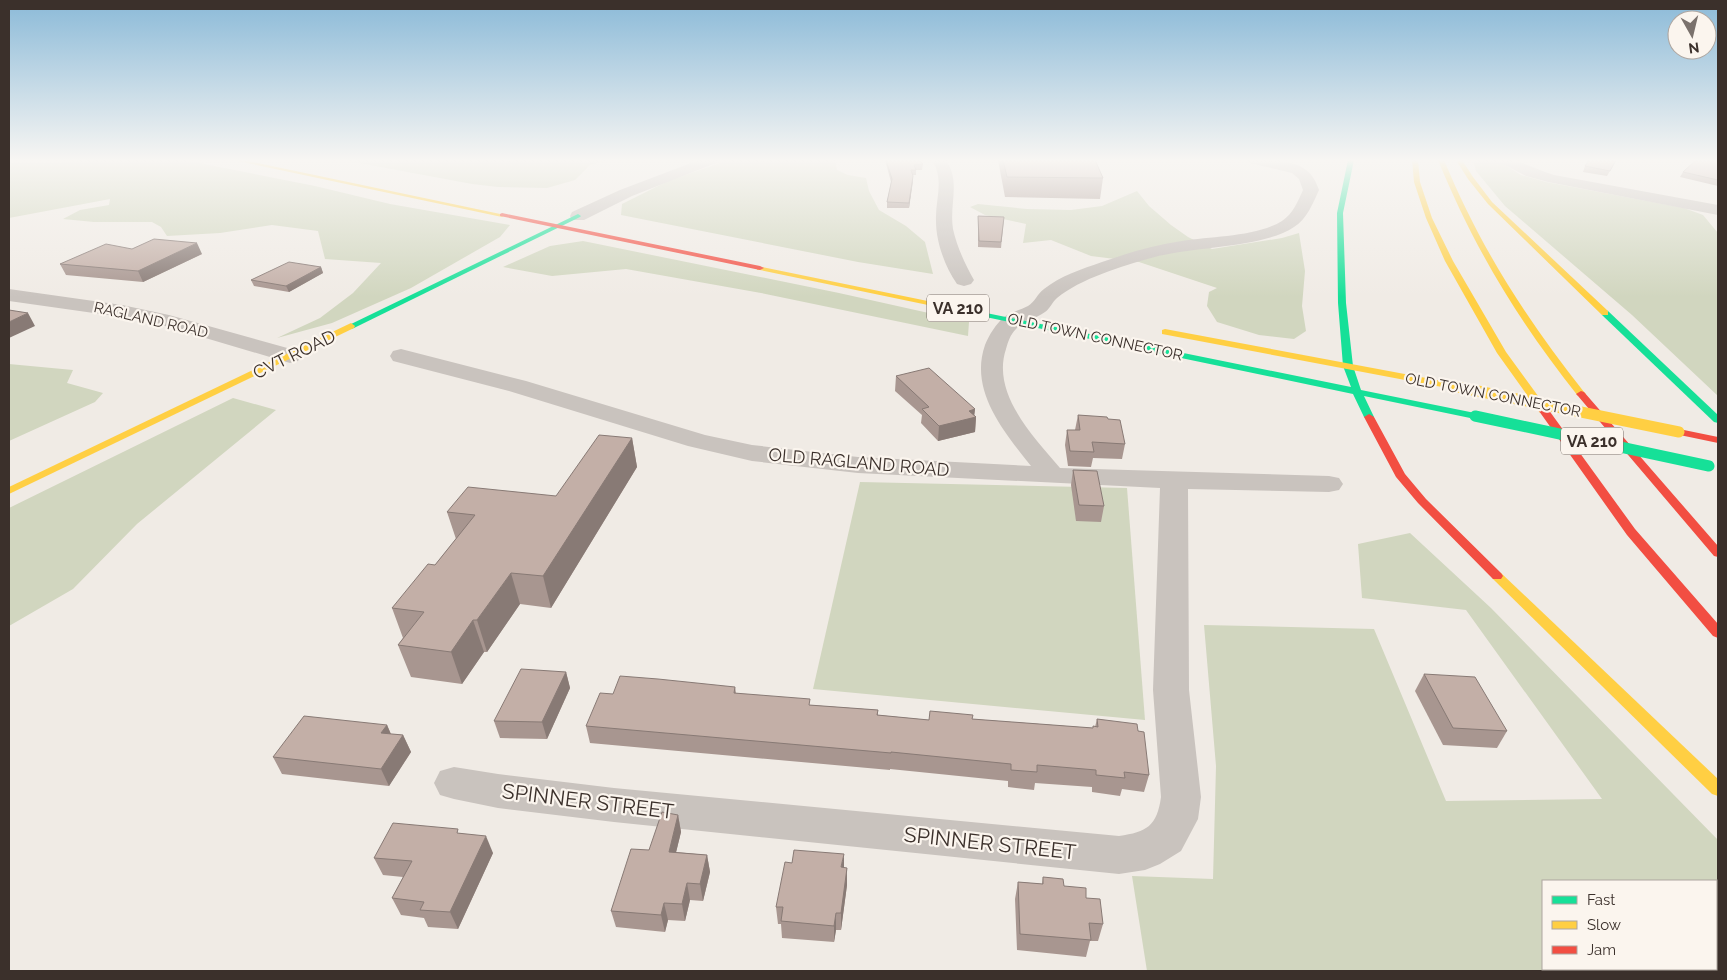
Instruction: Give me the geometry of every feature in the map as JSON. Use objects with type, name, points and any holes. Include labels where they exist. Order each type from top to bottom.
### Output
[{"type":"main road","name":"OLD TOWN CONNECTOR","points":[[459,206],[1017,312],[1357,392],[1714,467]]},
{"type":"main road","points":[[1342,206],[1340,213],[1342,303],[1348,366],[1357,392],[1400,475],[1422,501],[1481,561],[1718,789]]},
{"type":"main road","points":[[1425,206],[1449,261],[1502,353],[1631,532],[1718,633]]},
{"type":"main road","points":[[1459,206],[1487,258],[1514,302],[1559,368],[1718,553]]},
{"type":"main road","points":[[1493,206],[1718,420]]},
{"type":"main road","points":[[558,212],[596,219]]},
{"type":"main road","name":"CVT ROAD","points":[[9,491],[578,216]]},
{"type":"main road","name":"OLD TOWN CONNECTOR","points":[[1152,330],[1458,387],[1718,440]]},
{"type":"street","points":[[578,216],[599,206]]},
{"type":"street","points":[[946,206],[944,220],[947,238],[964,280]]},
{"type":"street","points":[[1052,476],[1015,428],[1001,405],[993,384],[991,361],[994,347],[1002,332],[1017,312],[1044,309],[1049,294],[1073,281],[1144,254],[1261,234],[1289,223],[1303,206]]},
{"type":"street","points":[[1695,206],[1718,210]]},
{"type":"street","name":"RAGLAND ROAD","points":[[9,295],[150,317],[290,356]]},
{"type":"street","name":"OLD RAGLAND ROAD","points":[[401,356],[534,391],[682,436],[751,452],[851,465],[1174,482],[1330,484]]},
{"type":"street","name":"SPINNER STREET","points":[[454,783],[498,791],[614,805],[1027,848],[1119,855],[1145,851],[1166,838],[1178,819],[1181,797],[1171,690],[1174,482]]},
{"type":"green space","points":[[9,206],[74,206],[9,218]]},
{"type":"green space","points":[[105,206],[400,206],[510,225],[500,237],[411,288],[332,323],[277,338],[320,318],[353,293],[381,263],[325,259],[318,231],[272,225],[220,233],[167,236],[161,227],[152,222],[94,222],[63,219],[80,210]]},
{"type":"green space","points":[[622,206],[877,206],[879,210],[906,226],[925,242],[933,274],[858,262],[621,215]]},
{"type":"green space","points":[[995,206],[1071,210],[1102,206],[1149,206],[1188,237],[1212,249],[1282,238],[1299,233],[1305,271],[1302,306],[1306,331],[1294,339],[1259,335],[1217,322],[1207,306],[1209,292],[1217,288],[1139,262],[1091,256],[1051,240],[1023,243],[1026,224],[985,215],[970,207]]},
{"type":"green space","points":[[1505,206],[1672,206],[1703,215],[1718,233],[1718,396],[1632,315]]},
{"type":"green space","points":[[583,241],[839,293],[969,322],[968,336],[761,293],[626,269],[552,276],[503,267],[550,246]]},
{"type":"green space","points":[[9,364],[73,370],[67,383],[103,393],[95,402],[9,441]]},
{"type":"green space","points":[[233,398],[276,410],[137,524],[73,589],[9,626],[9,508]]},
{"type":"green space","points":[[860,482],[1127,488],[1145,720],[813,689]]},
{"type":"green space","points":[[1410,533],[1491,608],[1718,840],[1718,971],[1147,971],[1132,876],[1213,879],[1216,766],[1204,625],[1374,629],[1446,801],[1602,799],[1466,610],[1362,598],[1358,544]]},
{"type":"building","points":[[978,216],[1004,217],[1001,242],[979,241]]},
{"type":"building","points":[[154,239],[197,243],[138,271],[60,264],[106,244],[132,249]]},
{"type":"building","points":[[289,262],[321,267],[286,286],[251,280]]},
{"type":"building","points":[[9,310],[28,313],[9,322]]},
{"type":"building","points":[[929,368],[975,409],[969,411],[976,417],[939,426],[922,409],[929,407],[896,376]]},
{"type":"building","points":[[1078,415],[1120,420],[1125,444],[1092,442],[1094,452],[1070,451],[1067,430],[1080,430]]},
{"type":"building","points":[[599,435],[632,438],[543,576],[511,573],[477,620],[473,620],[451,652],[398,645],[424,612],[392,608],[428,564],[435,565],[475,515],[447,512],[468,487],[556,496]]},
{"type":"building","points":[[1073,470],[1097,471],[1104,506],[1079,505]]},
{"type":"building","points":[[521,669],[566,672],[542,722],[494,721]]},
{"type":"building","points":[[1424,674],[1475,677],[1507,731],[1453,728]]},
{"type":"building","points":[[620,676],[735,687],[734,693],[810,699],[809,705],[878,710],[877,715],[929,720],[930,711],[973,715],[972,719],[1093,728],[1093,726],[1098,727],[1097,719],[1137,724],[1138,731],[1144,732],[1149,775],[1124,772],[1125,778],[1096,775],[1096,770],[1037,765],[1037,772],[1011,770],[1011,764],[586,726],[600,693],[613,694]]},
{"type":"building","points":[[304,716],[387,725],[381,733],[403,735],[381,769],[273,757]]},
{"type":"building","points":[[662,812],[678,815],[669,852],[707,855],[700,884],[687,883],[682,904],[664,903],[661,915],[611,911],[631,849],[649,850]]},
{"type":"building","points":[[393,823],[458,829],[457,833],[486,836],[450,912],[420,910],[424,902],[392,898],[412,861],[374,858]]},
{"type":"building","points":[[794,850],[844,854],[841,867],[847,868],[841,913],[836,913],[834,926],[781,921],[783,907],[776,907],[785,862],[792,863]]},
{"type":"building","points":[[1043,877],[1063,879],[1064,886],[1086,888],[1086,898],[1100,899],[1103,924],[1089,923],[1091,940],[1020,934],[1018,882],[1043,884]]},
{"type":"traffic: fast","points":[[1342,206],[1340,213],[1342,303],[1348,366],[1357,392],[1369,417]]},
{"type":"traffic: fast","points":[[351,326],[578,216]]},
{"type":"traffic: fast","points":[[952,308],[1475,416]]},
{"type":"traffic: fast","points":[[1605,313],[1718,420]]},
{"type":"traffic: fast","points":[[1475,416],[1709,466]]},
{"type":"traffic: slow","points":[[457,206],[502,215]]},
{"type":"traffic: slow","points":[[1425,206],[1449,261],[1502,353],[1544,411]]},
{"type":"traffic: slow","points":[[1461,206],[1477,240],[1504,286],[1533,330],[1581,394]]},
{"type":"traffic: slow","points":[[1493,206],[1605,313]]},
{"type":"traffic: slow","points":[[760,268],[952,308]]},
{"type":"traffic: slow","points":[[9,491],[351,326]]},
{"type":"traffic: slow","points":[[1165,332],[1458,387]]},
{"type":"traffic: slow","points":[[1458,387],[1679,432]]},
{"type":"traffic: slow","points":[[1497,576],[1718,789]]},
{"type":"traffic: jam","points":[[502,215],[760,268]]},
{"type":"traffic: jam","points":[[1581,394],[1718,553]]},
{"type":"traffic: jam","points":[[1544,411],[1631,532],[1718,633]]},
{"type":"traffic: jam","points":[[1369,417],[1400,475],[1422,501],[1497,576]]},
{"type":"traffic: jam","points":[[1679,432],[1718,440]]}]
